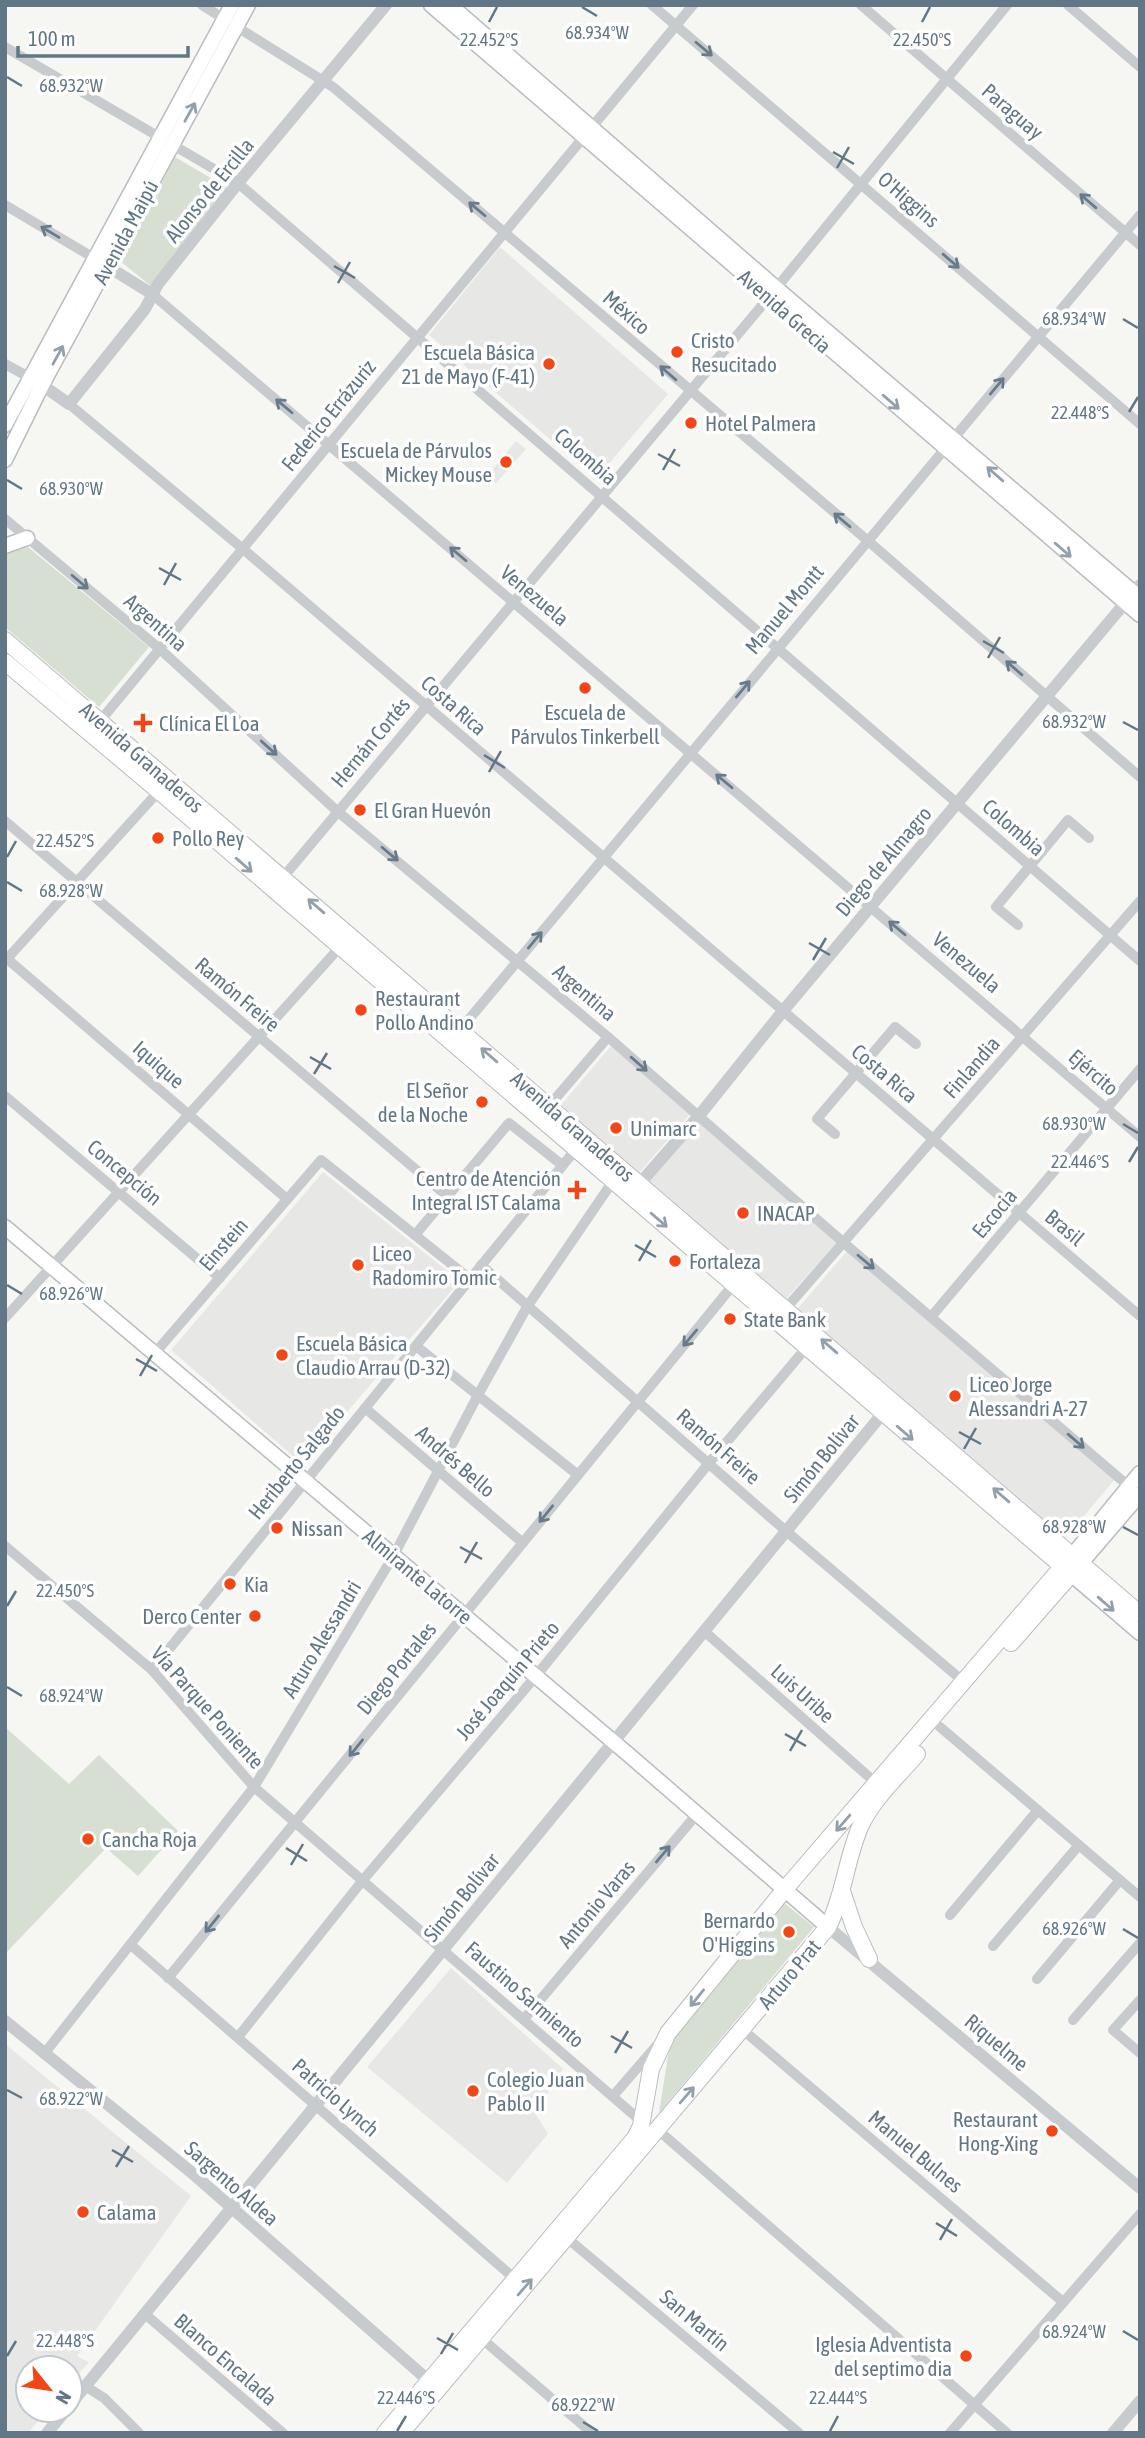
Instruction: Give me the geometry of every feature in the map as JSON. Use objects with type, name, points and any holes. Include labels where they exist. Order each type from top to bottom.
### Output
[{"type":"main road","name":"Avenida Maipú","points":[[5,425],[36,381],[231,17],[248,5]]},
{"type":"main road","name":"Avenida Grecia","points":[[430,5],[587,132]]},
{"type":"main road","name":"Avenida Grecia","points":[[450,5],[587,132],[772,293],[949,444],[1134,595],[1140,615]]},
{"type":"main road","name":"Avenida Maipú","points":[[5,460],[36,381]]},
{"type":"main road","points":[[5,546],[27,538]]},
{"type":"main road","name":"Avenida Granaderos","points":[[5,640],[100,721],[278,883],[340,947],[613,1181],[634,1189],[781,1315],[1072,1565],[1140,1633]]},
{"type":"main road","name":"Avenida Granaderos","points":[[5,662],[159,791],[460,1030],[549,1106],[733,1285],[781,1315],[806,1348],[883,1413],[1072,1565],[1140,1614]]},
{"type":"main road","name":"Almirante Latorre","points":[[5,1227],[614,1742],[828,1927]]},
{"type":"main road","name":"Arturo Prat","points":[[385,2433],[635,2138],[642,2122],[651,2069],[668,2033],[785,1889],[964,1682],[1137,1492],[1140,1473]]},
{"type":"main road","name":"Arturo Prat","points":[[401,2433],[828,1927],[842,1891],[861,1824],[871,1808],[1072,1565]]},
{"type":"main road","points":[[842,1891],[853,1927],[869,1959]]},
{"type":"street","name":"México","points":[[202,5],[231,17],[324,80],[867,540],[1140,777]]},
{"type":"street","name":"Alonso de Ercilla","points":[[69,404],[145,309],[152,294],[238,183],[386,5]]},
{"type":"street","name":"O'Higgins","points":[[652,5],[1140,424]]},
{"type":"street","name":"Federico Errázuriz","points":[[100,721],[693,5]]},
{"type":"street","name":"Paraguay","points":[[861,5],[1140,245]]},
{"type":"street","name":"Hernán Cortés","points":[[278,883],[690,392],[1007,5]]},
{"type":"street","points":[[1068,5],[1140,67]]},
{"type":"street","name":"Colombia","points":[[5,47],[238,183],[1140,961]]},
{"type":"street","name":"Venezuela","points":[[5,205],[152,294],[1024,1036]]},
{"type":"street","name":"Manuel Montt","points":[[460,1030],[1140,215]]},
{"type":"street","name":"Costa Rica","points":[[5,363],[69,404],[243,549],[934,1140]]},
{"type":"street","name":"Argentina","points":[[5,519],[161,650],[337,811],[608,1037],[844,1243],[1137,1492]]},
{"type":"street","name":"Diego de Almagro","points":[[634,1189],[698,1117],[1046,695],[1134,595]]},
{"type":"street","points":[[6,959],[159,791]]},
{"type":"street","points":[[1018,925],[996,907],[1069,820],[1089,838]]},
{"type":"street","name":"Ramón Freire","points":[[5,821],[447,1196]]},
{"type":"street","name":"Finlandia","points":[[781,1315],[1140,901]]},
{"type":"street","points":[[5,1318],[340,947]]},
{"type":"street","name":"Iquique","points":[[6,959],[287,1199]]},
{"type":"street","points":[[835,1134],[817,1119],[895,1027],[916,1044]]},
{"type":"street","name":"Ejército","points":[[1024,1036],[1140,1137]]},
{"type":"street","points":[[549,1106],[608,1037]]},
{"type":"street","name":"Escocia","points":[[931,1317],[1140,1069]]},
{"type":"street","name":"Concepción","points":[[5,1096],[220,1278]]},
{"type":"street","points":[[470,1279],[415,1235],[509,1123],[562,1165]]},
{"type":"street","name":"Brasil","points":[[934,1140],[1140,1316]]},
{"type":"street","name":"Heriberto Salgado","points":[[152,1670],[576,1149]]},
{"type":"street","name":"Einstein","points":[[155,1353],[321,1160],[415,1235]]},
{"type":"street","name":"Arturo Alessandri","points":[[44,2054],[254,1787],[394,1555],[527,1307],[613,1181]]},
{"type":"street","name":"Ramón Freire","points":[[481,1265],[964,1682]]},
{"type":"street","name":"Diego Portales","points":[[168,1978],[733,1285]]},
{"type":"street","points":[[416,1346],[578,1475]]},
{"type":"street","name":"José Joaquín Prieto","points":[[238,2037],[363,1880],[536,1676],[806,1348]]},
{"type":"street","name":"Andrés Bello","points":[[365,1408],[523,1543]]},
{"type":"street","name":"Simón Bolívar","points":[[85,2386],[883,1413]]},
{"type":"street","name":"Vía Parque Poniente","points":[[5,1546],[152,1670],[254,1787]]},
{"type":"street","name":"Luis Uribe","points":[[704,1631],[877,1784]]},
{"type":"street","points":[[940,1727],[1140,1897]]},
{"type":"street","name":"Faustino Sarmiento","points":[[254,1787],[642,2122]]},
{"type":"street","points":[[950,1915],[1038,1810]]},
{"type":"street","name":"Antonio Varas","points":[[524,2019],[697,1814]]},
{"type":"street","points":[[993,1946],[1080,1845]]},
{"type":"street","points":[[1037,1979],[1120,1880]]},
{"type":"street","name":"Riquelme","points":[[828,1927],[1140,2188]]},
{"type":"street","points":[[1073,2020],[1140,1943]]},
{"type":"street","name":"Patricio Lynch","points":[[131,1945],[514,2278]]},
{"type":"street","points":[[1140,2000],[1114,2030],[1140,2053]]},
{"type":"street","name":"Sargento Aldea","points":[[5,2021],[165,2150],[429,2381]]},
{"type":"street","name":"Manuel Bulnes","points":[[743,2030],[1063,2302]]},
{"type":"street","name":"Arturo Prat","points":[[612,2096],[668,2033]]},
{"type":"street","points":[[658,2130],[1007,2433]]},
{"type":"street","points":[[950,2433],[1140,2214]]},
{"type":"street","name":"San Martín","points":[[567,2238],[799,2433]]},
{"type":"street","name":"Blanco Encalada","points":[[145,2314],[282,2433]]},
{"type":"street","points":[[481,2338],[592,2433]]},
{"type":"street","points":[[85,2386],[104,2398],[139,2433]]},
{"type":"street","points":[[1113,2433],[1140,2401]]},
{"type":"shaded area","points":[[175,157],[231,190],[151,286],[120,261]]},
{"type":"shaded area","name":"Escuela Básica 21 de Mayo (F-41)","points":[[500,247],[668,394],[596,479],[429,335]]},
{"type":"shaded area","name":"Escuela de Párvulos Mickey Mouse","points":[[516,441],[526,449],[496,483],[487,476]]},
{"type":"shaded area","points":[[28,547],[149,647],[99,707],[5,627],[5,559],[7,554]]},
{"type":"shaded area","points":[[611,1046],[691,1113],[639,1173],[561,1105]]},
{"type":"shaded area","name":"INACAP","points":[[699,1121],[837,1242],[786,1299],[647,1184]]},
{"type":"shaded area","points":[[323,1172],[460,1281],[302,1464],[171,1350]]},
{"type":"shaded area","name":"Liceo Jorge Alessandri A-27","points":[[847,1251],[1116,1478],[1063,1541],[794,1313]]},
{"type":"shaded area","name":"Cancha Roja","points":[[5,1727],[69,1784],[99,1755],[178,1831],[138,1876],[106,1848],[5,1954]]},
{"type":"shaded area","points":[[784,1903],[814,1927],[659,2113],[670,2043]]},
{"type":"shaded area","name":"Colegio Juan Pablo II","points":[[451,1968],[563,2069],[535,2113],[548,2134],[507,2183],[367,2067]]},
{"type":"shaded area","name":"Calama","points":[[5,2044],[191,2196],[78,2354],[14,2354],[14,2424],[35,2424],[28,2433],[5,2433]]},
{"type":"place","name":"Cristo Resucitado","points":[[677,352]]},
{"type":"place","name":"Escuela Básica 21 de Mayo (F-41)","points":[[549,364]]},
{"type":"place","name":"Hotel Palmera","points":[[691,423]]},
{"type":"place","name":"Escuela de Párvulos Mickey Mouse","points":[[506,462]]},
{"type":"place","name":"Escuela de Párvulos Tinkerbell","points":[[585,688]]},
{"type":"place","name":"Clínica El Loa","points":[[143,723]]},
{"type":"place","name":"El Gran Huevón","points":[[360,810]]},
{"type":"place","name":"Pollo Rey","points":[[158,838]]},
{"type":"place","name":"Restaurant Pollo Andino","points":[[361,1010]]},
{"type":"place","name":"El Señor de la Noche","points":[[482,1102]]},
{"type":"place","name":"Unimarc","points":[[616,1128]]},
{"type":"place","name":"Centro de Atención Integral IST Calama","points":[[577,1190]]},
{"type":"place","name":"INACAP","points":[[743,1213]]},
{"type":"place","name":"Fortaleza","points":[[675,1261]]},
{"type":"place","name":"Liceo Radomiro Tomic","points":[[358,1265]]},
{"type":"place","name":"State Bank","points":[[730,1319]]},
{"type":"place","name":"Escuela Básica Claudio Arrau (D-32)","points":[[282,1355]]},
{"type":"place","name":"Liceo Jorge Alessandri A-27","points":[[955,1396]]},
{"type":"place","name":"Nissan","points":[[277,1528]]},
{"type":"place","name":"Kia","points":[[230,1584]]},
{"type":"place","name":"Derco Center","points":[[255,1616]]},
{"type":"place","name":"Cancha Roja","points":[[88,1839]]},
{"type":"place","name":"Bernardo O'Higgins","points":[[789,1932]]},
{"type":"place","name":"Colegio Juan Pablo II","points":[[473,2091]]},
{"type":"place","name":"Restaurant Hong-Xing","points":[[1052,2131]]},
{"type":"place","name":"Calama","points":[[83,2212]]},
{"type":"place","name":"Iglesia Adventista del septimo dia","points":[[966,2356]]}]
